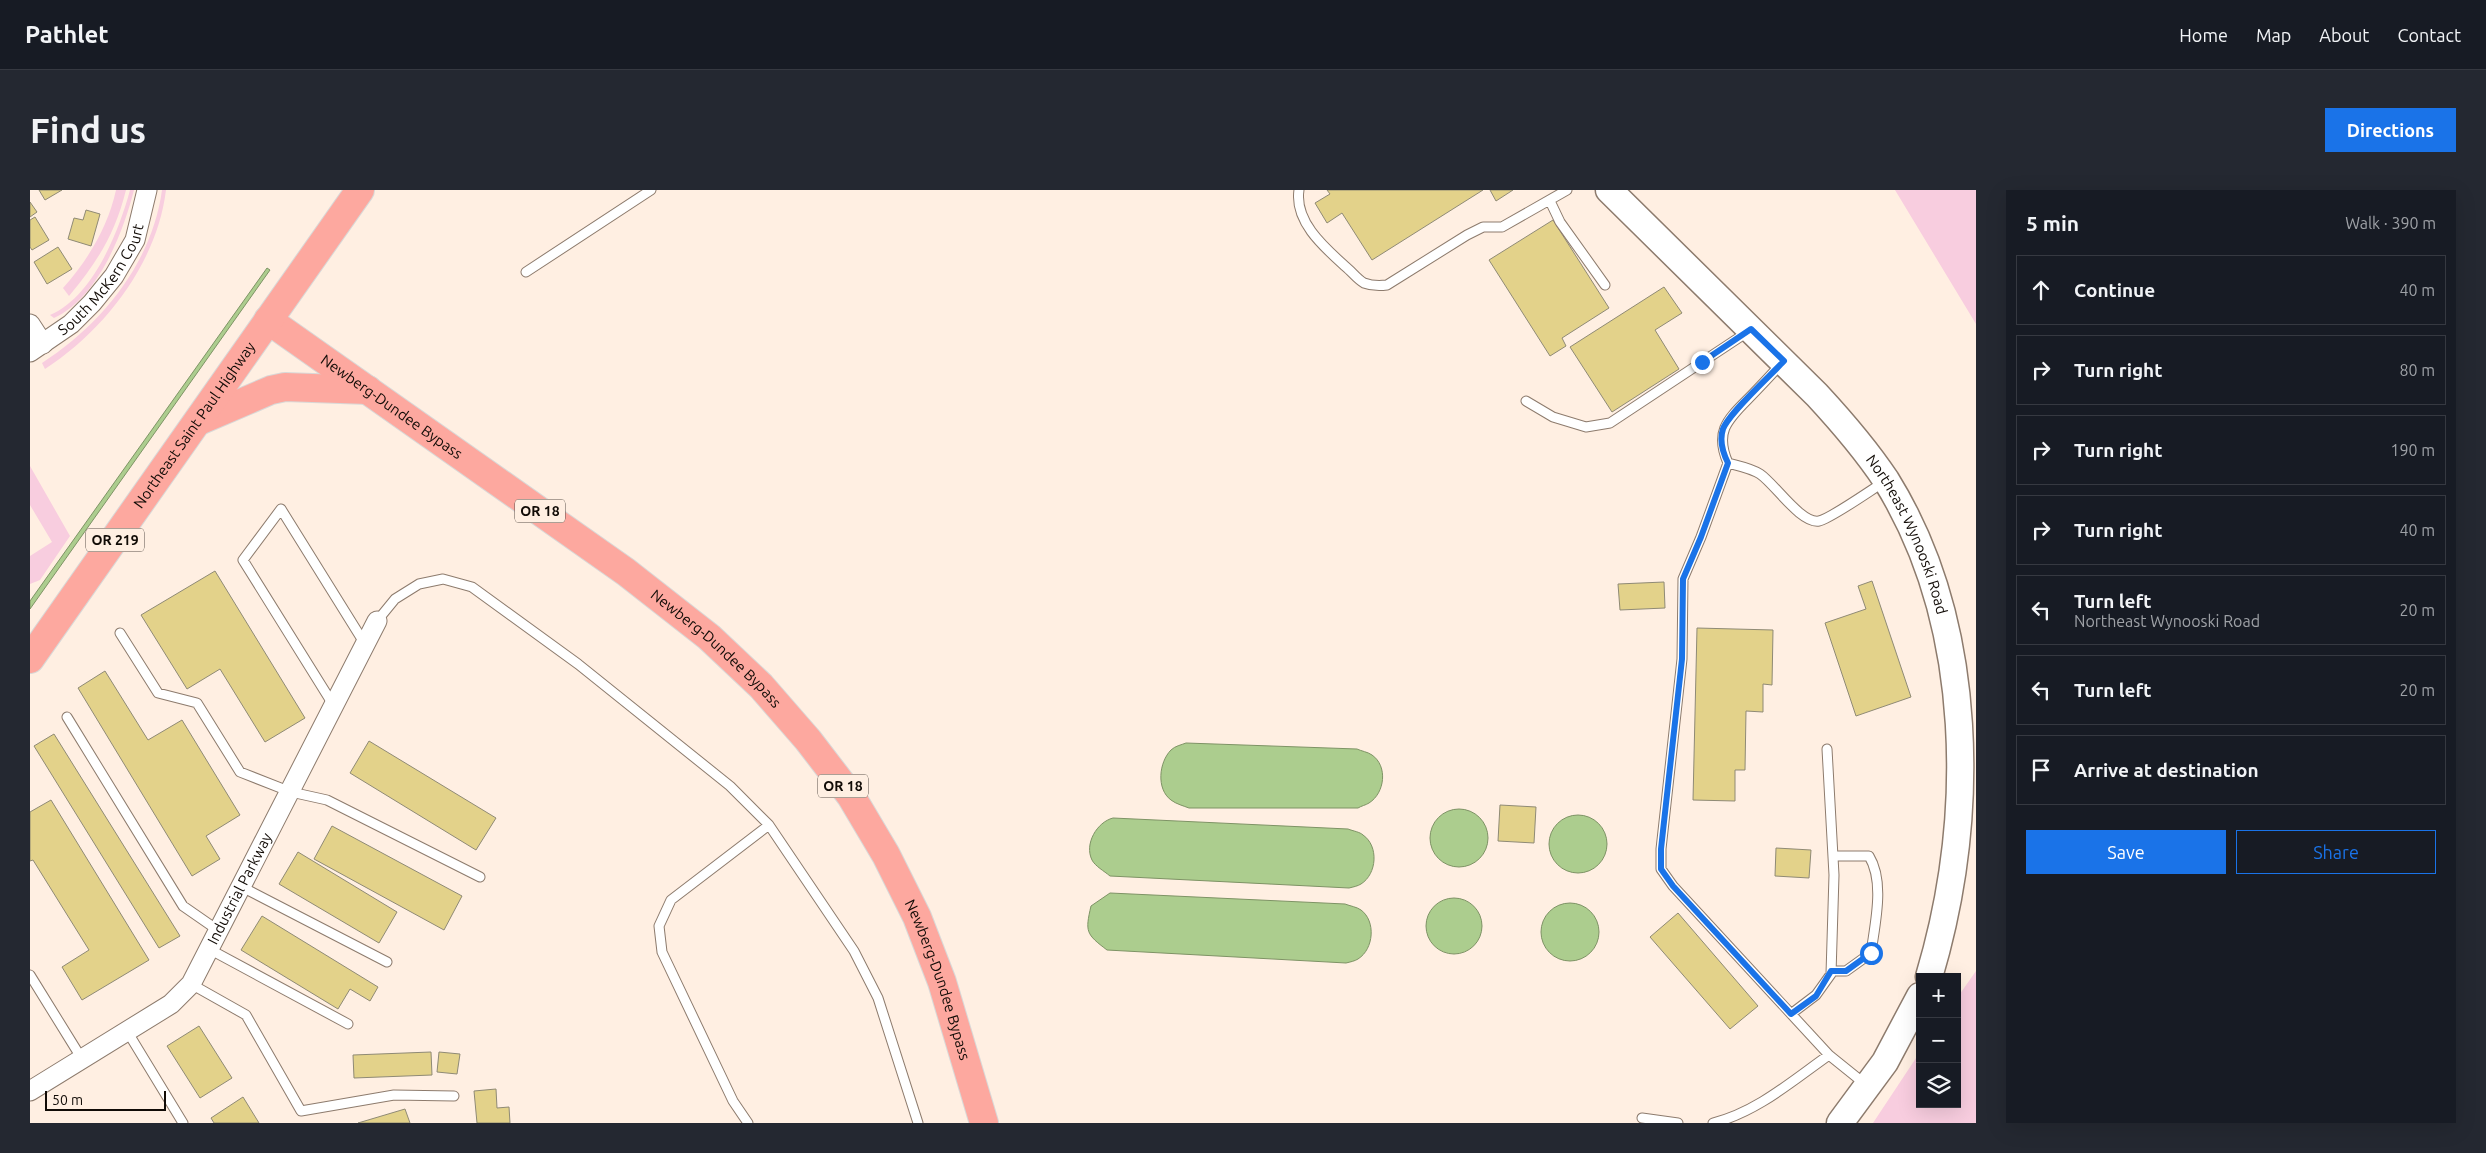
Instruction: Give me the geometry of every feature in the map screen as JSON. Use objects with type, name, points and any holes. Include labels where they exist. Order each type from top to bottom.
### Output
[{"type":"highway","name":"Northeast Saint Paul Highway","points":[[30,659],[360,190]]},
{"type":"highway","name":"Newberg-Dundee Bypass","points":[[268,320],[668,604],[740,664],[808,740],[850,796],[886,855],[917,917],[942,982],[984,1123]]},
{"type":"highway","points":[[199,421],[271,390],[285,387],[368,390]]},
{"type":"main road","name":"Northeast Wynooski Road","points":[[1609,190],[1784,361],[1850,431],[1886,480],[1915,530],[1936,580],[1954,633],[1967,700],[1972,755],[1973,821],[1953,913],[1931,973]]},
{"type":"main road","points":[[1840,1123],[1885,1062],[1916,1004]]},
{"type":"street","name":"South McKern Court","points":[[36,348],[71,324],[92,303],[114,276],[135,240],[147,190]]},
{"type":"street","points":[[30,324],[36,348]]},
{"type":"street","name":"Industrial Parkway","points":[[32,1085],[82,1059],[171,1004],[191,984],[377,621]]},
{"type":"lane","points":[[526,272],[651,190]]},
{"type":"lane","points":[[1299,190],[1299,203],[1305,221],[1324,247],[1363,282],[1375,286],[1387,285],[1483,227],[1502,227],[1567,190]]},
{"type":"lane","points":[[1550,201],[1560,222],[1605,285]]},
{"type":"lane","points":[[1526,401],[1553,417],[1586,427],[1610,423],[1751,329]]},
{"type":"lane","points":[[1784,361],[1734,412],[1723,429],[1722,451],[1728,463],[1701,537],[1683,579],[1682,659],[1664,813],[1661,869],[1673,886],[1829,1055],[1868,1086]]},
{"type":"lane","points":[[1728,463],[1745,467],[1760,474],[1806,518],[1817,522],[1828,518],[1886,480]]},
{"type":"lane","points":[[334,706],[243,560],[281,509],[365,644]]},
{"type":"lane","points":[[377,621],[395,599],[419,584],[443,579],[472,587],[578,664],[715,774],[768,825],[854,951],[878,998],[918,1123]]},
{"type":"lane","points":[[120,633],[158,693],[196,703],[240,772],[291,792],[327,800],[480,877]]},
{"type":"lane","points":[[67,717],[183,906],[219,931]]},
{"type":"lane","points":[[1791,1014],[1816,996],[1831,971],[1833,856],[1827,748]]},
{"type":"lane","points":[[748,1123],[733,1101],[662,952],[659,926],[671,900],[768,825]]},
{"type":"lane","points":[[1831,971],[1846,971],[1871,953],[1876,916],[1876,868],[1870,856],[1833,856]]},
{"type":"lane","points":[[242,887],[387,962]]},
{"type":"lane","points":[[209,949],[348,1024]]},
{"type":"lane","points":[[30,975],[82,1059]]},
{"type":"lane","points":[[191,984],[246,1015],[301,1111],[394,1095],[454,1096]]},
{"type":"lane","points":[[127,1031],[180,1122]]},
{"type":"lane","points":[[1713,1123],[1732,1118],[1753,1108],[1829,1055]]},
{"type":"lane","points":[[1642,1118],[1678,1123]]},
{"type":"shaded area","points":[[116,190],[126,190],[111,234],[89,271],[69,296],[63,288],[81,266],[96,242],[108,217]]},
{"type":"shaded area","points":[[130,190],[134,190],[123,225],[96,280],[84,296],[70,309],[54,318],[50,315],[65,306],[79,294],[102,261],[119,224]]},
{"type":"shaded area","points":[[162,190],[166,190],[161,217],[152,243],[140,268],[125,292],[88,335],[45,369],[42,363],[85,330],[121,289],[135,267],[147,242],[156,217]]},
{"type":"shaded area","points":[[1895,190],[1976,190],[1976,324]]},
{"type":"shaded area","points":[[267,268],[270,270],[30,609],[30,601]]},
{"type":"shaded area","points":[[30,466],[70,536],[40,580],[30,584],[30,556],[52,542],[30,505]]},
{"type":"shaded area","points":[[1186,743],[1357,749],[1370,754],[1381,766],[1381,786],[1374,799],[1358,808],[1189,808],[1171,800],[1166,795],[1161,783],[1162,768],[1167,755],[1174,748]]},
{"type":"shaded area","points":[[1453,809],[1465,809],[1480,817],[1488,832],[1488,844],[1480,859],[1465,867],[1453,867],[1438,859],[1430,844],[1430,832],[1438,817]]},
{"type":"shaded area","points":[[1572,815],[1584,815],[1599,823],[1607,838],[1607,850],[1599,865],[1584,873],[1572,873],[1557,865],[1549,850],[1549,838],[1557,823]]},
{"type":"shaded area","points":[[1113,818],[1348,829],[1363,835],[1372,846],[1374,853],[1373,867],[1370,874],[1360,885],[1349,888],[1110,876],[1093,862],[1090,847],[1097,829],[1107,820]]},
{"type":"shaded area","points":[[1110,893],[1345,904],[1359,909],[1366,915],[1371,928],[1370,942],[1367,949],[1357,960],[1346,963],[1107,950],[1091,936],[1088,922],[1091,906]]},
{"type":"shaded area","points":[[1448,898],[1460,898],[1470,902],[1478,910],[1482,926],[1478,942],[1470,950],[1460,954],[1448,954],[1438,950],[1430,942],[1426,932],[1426,920],[1430,910],[1438,902]]},
{"type":"shaded area","points":[[1564,903],[1576,903],[1591,911],[1599,926],[1599,938],[1591,953],[1576,961],[1564,961],[1549,953],[1541,938],[1541,926],[1549,911]]},
{"type":"shaded area","points":[[1976,971],[1976,1123],[1873,1123],[1916,1058],[1916,1108],[1961,1108],[1961,992]]},
{"type":"building","points":[[39,190],[62,190],[45,200]]},
{"type":"building","points":[[1327,190],[1483,190],[1372,260],[1342,213],[1327,223],[1315,203],[1330,194]]},
{"type":"building","points":[[1490,190],[1513,190],[1496,201]]},
{"type":"building","points":[[30,202],[37,212],[30,217]]},
{"type":"building","points":[[86,210],[100,214],[91,246],[68,239],[74,218],[83,220]]},
{"type":"building","points":[[35,217],[49,240],[32,250],[30,247],[30,220]]},
{"type":"building","points":[[1553,220],[1609,308],[1562,338],[1566,346],[1550,356],[1489,260]]},
{"type":"building","points":[[58,247],[72,269],[47,284],[34,262]]},
{"type":"building","points":[[1664,287],[1682,313],[1655,330],[1679,369],[1612,412],[1570,347]]},
{"type":"building","points":[[215,571],[305,718],[265,742],[220,669],[187,689],[141,615]]},
{"type":"building","points":[[1872,581],[1911,697],[1856,716],[1825,623],[1866,609],[1858,586]]},
{"type":"building","points":[[1664,582],[1665,608],[1620,610],[1618,584]]},
{"type":"building","points":[[1697,628],[1773,630],[1772,685],[1763,684],[1763,712],[1746,711],[1745,770],[1735,770],[1735,801],[1693,800]]},
{"type":"building","points":[[105,671],[148,740],[182,720],[240,815],[206,836],[220,859],[192,876],[78,688]]},
{"type":"building","points":[[54,734],[180,936],[159,948],[34,746]]},
{"type":"building","points":[[369,741],[496,818],[476,850],[350,773]]},
{"type":"building","points":[[51,800],[149,960],[82,1000],[62,967],[89,950],[33,860],[30,861],[30,812]]},
{"type":"building","points":[[1500,805],[1536,807],[1534,843],[1498,841]]},
{"type":"building","points":[[332,826],[462,896],[444,930],[314,859]]},
{"type":"building","points":[[1776,848],[1811,850],[1809,878],[1775,876]]},
{"type":"building","points":[[298,852],[397,912],[379,943],[279,884]]},
{"type":"building","points":[[1678,913],[1758,1006],[1730,1029],[1650,937]]},
{"type":"building","points":[[262,916],[378,987],[370,1001],[350,989],[338,1009],[241,950]]},
{"type":"building","points":[[199,1026],[232,1078],[200,1098],[167,1046]]},
{"type":"building","points":[[431,1052],[432,1075],[354,1078],[353,1055]]},
{"type":"building","points":[[439,1052],[460,1054],[457,1074],[437,1072]]},
{"type":"building","points":[[496,1089],[497,1108],[509,1107],[510,1123],[477,1123],[474,1091]]},
{"type":"building","points":[[243,1097],[259,1123],[214,1123],[211,1118]]},
{"type":"building","points":[[405,1109],[410,1123],[358,1123]]},
{"type":"route","points":[[1702,362],[1751,329],[1784,361],[1747,401],[1734,412],[1723,429],[1722,451],[1728,463],[1701,537],[1683,579],[1682,659],[1664,813],[1661,869],[1673,886],[1791,1014],[1816,996],[1831,974],[1831,971],[1846,971],[1871,953]]}]
